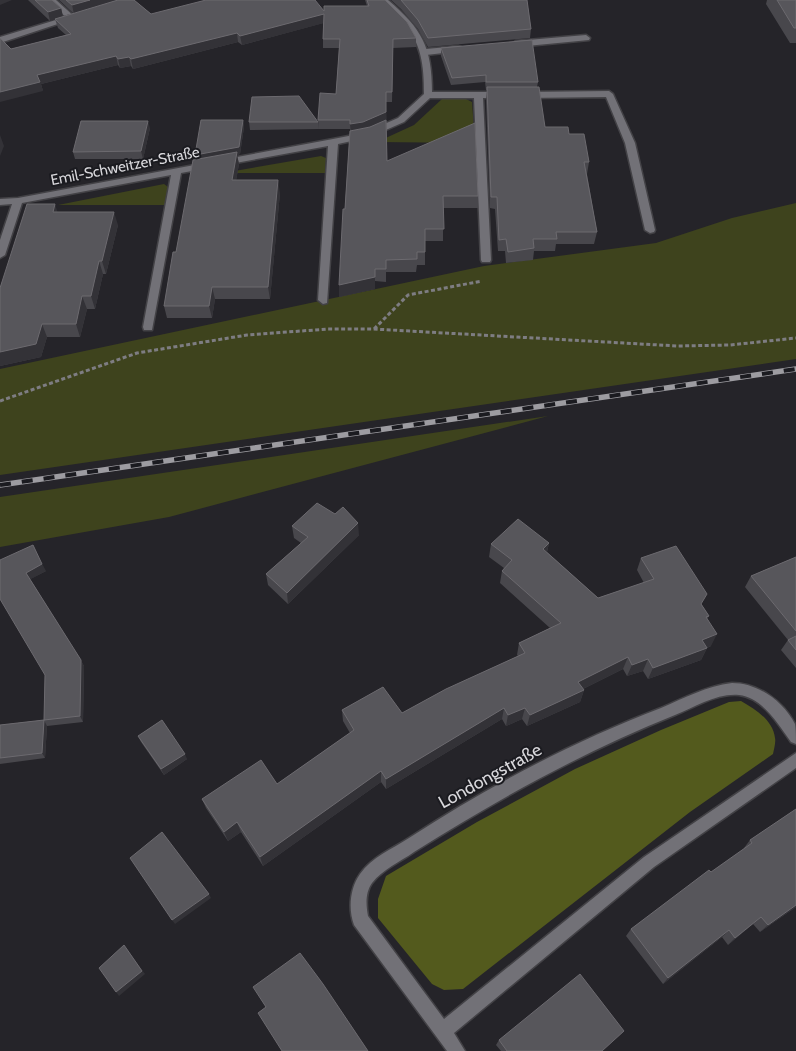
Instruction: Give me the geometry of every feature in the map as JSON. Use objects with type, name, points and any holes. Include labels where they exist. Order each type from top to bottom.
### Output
[{"type":"street","points":[[0,40],[76,17],[51,0]]},
{"type":"street","points":[[383,0],[402,16],[418,34],[426,52],[429,73],[428,95],[609,94],[630,143],[650,230]]},
{"type":"street","points":[[511,44],[586,38]]},
{"type":"street","points":[[426,52],[464,48]]},
{"type":"street","name":"Emil-Schweitzer-Straße","points":[[0,202],[18,201],[367,135],[401,120],[428,95]]},
{"type":"street","points":[[478,95],[486,260]]},
{"type":"street","points":[[323,300],[333,142]]},
{"type":"street","points":[[148,327],[177,171]]},
{"type":"street","points":[[0,255],[18,201]]},
{"type":"street","name":"Londongstraße","points":[[457,1051],[360,919],[359,903],[362,885],[374,870],[430,833],[526,776],[631,725],[724,690],[742,689],[769,701],[796,736]]},
{"type":"street","points":[[443,1031],[649,862],[796,760]]},
{"type":"path","points":[[373,330],[408,295],[487,280],[486,260]]},
{"type":"path","points":[[0,401],[137,353],[247,336],[328,329],[677,346],[730,346],[796,338]]},
{"type":"green space","points":[[442,99],[466,99],[472,102],[475,143],[377,142],[414,125]]},
{"type":"green space","points":[[321,156],[326,158],[325,173],[223,173]]},
{"type":"green space","points":[[164,184],[168,187],[165,205],[58,205]]},
{"type":"green space","points":[[796,203],[796,359],[0,475],[0,369],[484,266],[656,243],[732,218]]},
{"type":"green space","points":[[548,416],[169,517],[0,547],[0,497]]},
{"type":"green space","points":[[741,701],[757,711],[771,726],[775,740],[773,754],[690,812],[463,989],[444,990],[432,984],[378,918],[378,899],[386,876],[477,822],[575,769],[729,702]]},
{"type":"building","points":[[35,0],[52,0],[61,8],[48,12]]},
{"type":"building","points":[[66,0],[90,0],[72,5]]},
{"type":"building","points":[[118,0],[134,0],[151,14],[206,0],[315,0],[324,11],[324,6],[369,6],[367,0],[385,0],[407,22],[416,38],[393,39],[392,92],[386,92],[386,112],[363,122],[350,124],[350,120],[318,120],[320,93],[336,94],[340,39],[323,39],[324,14],[240,36],[237,33],[131,59],[129,57],[118,59],[116,56],[37,75],[40,82],[0,92],[0,38],[11,49],[71,34],[55,19]]},
{"type":"building","points":[[401,0],[527,0],[531,29],[428,38],[418,20]]},
{"type":"building","points":[[777,0],[796,0],[796,28],[794,28]]},
{"type":"building","points":[[532,40],[538,82],[486,82],[486,75],[452,78],[441,48]]},
{"type":"building","points":[[487,87],[539,87],[545,127],[568,127],[569,134],[584,134],[589,162],[584,162],[597,232],[556,232],[557,239],[533,239],[534,248],[508,252],[506,239],[499,240],[497,197],[491,197]]},
{"type":"building","points":[[299,96],[318,122],[249,122],[252,97]]},
{"type":"building","points":[[201,120],[243,120],[239,147],[195,155]]},
{"type":"building","points":[[386,120],[387,161],[475,123],[478,196],[443,196],[444,229],[425,229],[425,252],[417,252],[417,259],[386,260],[386,269],[375,269],[375,277],[339,285],[350,131],[370,127]]},
{"type":"building","points":[[81,121],[148,121],[141,151],[73,152]]},
{"type":"building","points":[[237,152],[232,180],[278,180],[268,287],[212,287],[209,306],[164,306],[173,252],[176,252],[193,160]]},
{"type":"building","points":[[27,204],[55,204],[53,212],[114,212],[102,261],[99,261],[91,296],[82,296],[76,324],[42,324],[36,344],[0,352],[0,288]]},
{"type":"building","points":[[317,503],[335,514],[343,507],[358,523],[287,593],[266,574],[308,537],[292,526]]},
{"type":"building","points":[[518,519],[549,543],[543,549],[598,598],[654,579],[641,558],[676,546],[707,594],[701,604],[709,616],[706,617],[717,634],[702,640],[707,648],[653,668],[648,659],[632,665],[628,657],[578,682],[584,690],[530,715],[525,708],[508,715],[504,708],[386,779],[381,771],[260,857],[237,822],[224,832],[202,799],[261,760],[277,784],[354,730],[342,710],[383,687],[402,713],[446,689],[525,653],[519,643],[561,623],[502,571],[512,560],[491,544]]},
{"type":"building","points":[[33,545],[42,564],[26,573],[81,660],[80,716],[44,720],[45,675],[0,599],[0,560]]},
{"type":"building","points":[[796,557],[796,631],[751,576]]},
{"type":"building","points":[[796,636],[796,650],[788,640]]},
{"type":"building","points":[[44,720],[42,753],[0,758],[0,725]]},
{"type":"building","points":[[162,720],[185,754],[161,769],[138,736]]},
{"type":"building","points":[[796,809],[796,905],[768,925],[761,917],[735,938],[729,930],[668,978],[631,929],[709,870],[711,872],[752,843],[750,840]]},
{"type":"building","points":[[162,832],[209,894],[172,920],[130,858]]},
{"type":"building","points":[[124,945],[142,971],[116,992],[99,968]]},
{"type":"building","points":[[300,953],[368,1051],[282,1051],[258,1013],[266,1007],[253,987]]},
{"type":"building","points":[[580,974],[624,1031],[602,1051],[507,1051],[499,1040]]},
{"type":"railway","points":[[0,485],[796,369]]}]
